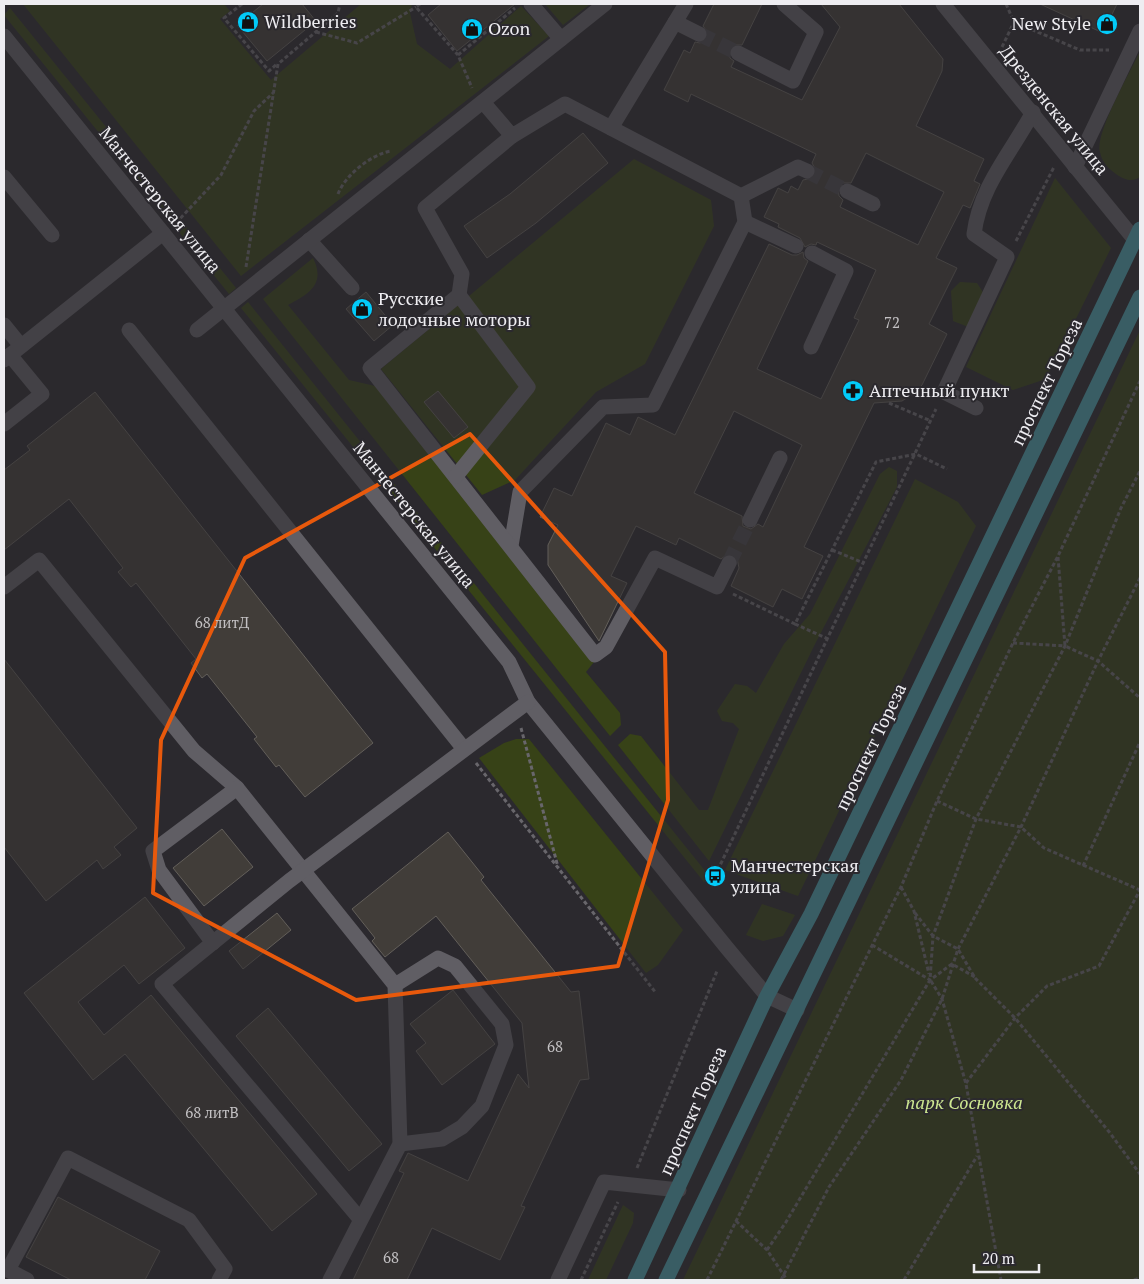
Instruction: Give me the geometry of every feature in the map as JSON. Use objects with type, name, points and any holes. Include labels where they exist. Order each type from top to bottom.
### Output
[{"type":"main road","name":"проспект Тореза","points":[[635,1280],[679,1190],[767,996],[811,914],[1138,235]]},
{"type":"main road","points":[[666,1280],[1140,297]]},
{"type":"street","points":[[532,4],[561,39]]},
{"type":"street","points":[[197,330],[309,240],[478,97],[561,39],[605,4]]},
{"type":"street","points":[[611,128],[686,4]]},
{"type":"street","points":[[738,53],[793,81],[816,32],[784,4]]},
{"type":"street","name":"Дрезденская улица","points":[[943,4],[1033,112],[1075,167],[1138,235]]},
{"type":"street","points":[[674,22],[699,34]]},
{"type":"street","points":[[1075,167],[1140,31]]},
{"type":"street","name":"Манчестерская улица","points":[[4,36],[509,662],[522,706],[767,996],[797,1010]]},
{"type":"street","points":[[478,97],[512,136]]},
{"type":"street","points":[[729,563],[717,587],[656,558],[606,647],[595,655],[370,368],[459,295],[462,274],[425,208],[512,136],[564,104],[741,196]]},
{"type":"street","points":[[976,408],[944,392],[1007,257],[974,234],[977,211],[997,170],[1033,112]]},
{"type":"street","points":[[741,196],[798,167],[808,171]]},
{"type":"street","points":[[4,177],[52,235]]},
{"type":"street","points":[[847,191],[873,204]]},
{"type":"street","points":[[510,546],[520,492],[603,407],[653,405],[745,222],[741,196]]},
{"type":"street","points":[[745,222],[796,246]]},
{"type":"street","points":[[12,354],[163,233]]},
{"type":"street","points":[[309,240],[352,288]]},
{"type":"street","points":[[811,347],[846,271],[812,253]]},
{"type":"street","points":[[456,476],[528,386],[459,295]]},
{"type":"street","points":[[4,324],[12,354],[42,394],[4,424]]},
{"type":"street","points":[[129,330],[464,749]]},
{"type":"street","points":[[750,520],[780,458]]},
{"type":"street","points":[[4,587],[38,560],[194,751],[237,788],[395,986],[400,1144],[330,1280]]},
{"type":"street","points":[[360,1219],[162,984],[303,870],[522,706]]},
{"type":"street","points":[[212,943],[159,870],[153,851],[237,788]]},
{"type":"street","points":[[395,986],[438,958],[455,966],[502,1024],[506,1045],[482,1106],[462,1127],[442,1140],[400,1144]]},
{"type":"street","points":[[26,1280],[8,1270],[68,1158],[189,1220],[225,1269],[219,1280]]},
{"type":"street","points":[[558,1280],[604,1182],[679,1190]]},
{"type":"path","points":[[242,4],[224,18],[269,71],[338,13],[340,4]]},
{"type":"path","points":[[316,32],[357,43],[420,4]]},
{"type":"path","points":[[458,56],[520,4]]},
{"type":"path","points":[[1006,4],[1014,22],[1080,50],[1109,50]]},
{"type":"path","points":[[416,7],[458,56],[478,97]]},
{"type":"path","points":[[1002,46],[1014,22]]},
{"type":"path","points":[[245,291],[244,276],[278,64]]},
{"type":"path","points":[[184,217],[221,176],[254,111],[273,93]]},
{"type":"path","points":[[1007,257],[1056,164]]},
{"type":"path","points":[[707,1280],[901,887],[937,801],[1013,643],[1058,556],[1140,381]]},
{"type":"path","points":[[715,876],[944,392]]},
{"type":"path","points":[[889,403],[931,421]]},
{"type":"path","points":[[795,624],[876,462],[916,454],[947,469]]},
{"type":"path","points":[[930,980],[933,936],[976,819],[1064,646],[1121,508],[1140,471]]},
{"type":"path","points":[[832,550],[864,563]]},
{"type":"path","points":[[1058,556],[1064,646]]},
{"type":"path","points":[[781,1280],[829,1187],[901,1080],[942,999],[958,949],[1021,826],[1098,662],[1140,578]]},
{"type":"path","points":[[717,587],[828,639]]},
{"type":"path","points":[[1013,643],[1064,646],[1098,662],[1140,698]]},
{"type":"path","points":[[522,706],[559,869]]},
{"type":"path","points":[[1083,866],[1140,742]]},
{"type":"path","points":[[464,749],[656,993]]},
{"type":"path","points":[[937,801],[976,819],[1021,826],[1044,848],[1140,890],[1100,966],[1047,986],[1014,1018],[966,1084]]},
{"type":"path","points":[[901,887],[914,911],[933,936],[958,949],[976,978],[1014,1018],[1110,1133],[1140,1174]]},
{"type":"path","points":[[914,911],[930,980],[942,999],[966,1084],[1001,1280]]},
{"type":"path","points":[[872,946],[930,980]]},
{"type":"path","points":[[766,1250],[786,1222],[930,980],[952,964]]},
{"type":"path","points":[[952,964],[976,978]]},
{"type":"path","points":[[581,1280],[627,1184],[639,1165],[717,971]]},
{"type":"path","points":[[904,1280],[978,1155]]},
{"type":"path","points":[[736,1220],[766,1250],[787,1280]]},
{"type":"path","points":[[1134,1280],[1140,1278]]},
{"type":"highlighted area","points":[[470,434],[665,652],[668,800],[618,966],[356,1000],[153,893],[161,740],[245,558]]},
{"type":"green space","points":[[23,4],[224,4],[230,11],[220,19],[271,80],[361,4],[412,4],[410,13],[417,44],[450,69],[521,6],[549,36],[241,276]]},
{"type":"green space","points":[[545,4],[590,4],[563,25]]},
{"type":"green space","points":[[10,8],[236,288],[229,294],[4,15]]},
{"type":"green space","points":[[1140,51],[1140,177],[1135,180],[1129,180],[1119,176],[1107,166],[1101,156],[1100,143],[1108,117]]},
{"type":"green space","points":[[634,159],[711,200],[714,226],[645,364],[596,392],[515,480],[482,495],[381,369]]},
{"type":"green space","points":[[1055,178],[1111,248],[1046,379],[1013,390],[966,367]]},
{"type":"green space","points":[[313,258],[318,275],[313,287],[303,297],[288,305],[349,380],[375,386],[594,662],[586,672],[620,713],[621,725],[610,736],[263,299]]},
{"type":"green space","points":[[960,282],[977,283],[986,297],[971,328],[953,321],[951,291]]},
{"type":"green space","points":[[248,302],[710,877],[704,882],[241,308]]},
{"type":"green space","name":"парк Сосновка","points":[[1140,330],[1140,1280],[683,1280]]},
{"type":"green space","points":[[889,467],[897,471],[897,487],[815,644],[709,861],[618,745],[630,734],[641,736],[699,810],[708,810],[739,729],[733,723],[722,721],[717,711],[735,684],[747,686],[756,693],[784,644],[810,614],[880,474]]},
{"type":"green space","points":[[915,479],[958,502],[976,526],[798,896],[725,870]]},
{"type":"green space","points":[[516,739],[529,739],[683,930],[658,965],[646,973],[479,758],[504,743]]},
{"type":"green space","points":[[762,904],[795,915],[783,936],[763,941],[746,935]]},
{"type":"green space","points":[[623,1205],[634,1213],[633,1223],[606,1280],[588,1280]]},
{"type":"building","points":[[263,4],[302,4],[316,21],[267,61],[237,25]]},
{"type":"building","points":[[441,4],[515,4],[457,51],[428,15]]},
{"type":"building","points":[[714,4],[762,4],[742,45],[733,45],[729,49],[730,58],[734,61],[731,67],[802,100],[840,27],[821,4],[899,4],[943,59],[942,71],[916,126],[984,159],[974,181],[980,184],[970,208],[963,205],[936,258],[957,268],[929,324],[947,334],[922,385],[913,394],[902,401],[874,403],[804,547],[823,556],[802,599],[782,589],[773,607],[731,586],[739,568],[737,558],[734,555],[728,554],[721,559],[679,538],[676,545],[636,526],[611,576],[627,583],[599,641],[548,565],[548,545],[558,525],[540,517],[554,488],[572,496],[606,423],[630,435],[638,417],[675,435],[769,244],[792,255],[803,252],[804,258],[808,261],[757,369],[821,399],[859,320],[854,318],[876,270],[817,242],[816,245],[811,244],[805,247],[800,238],[778,227],[779,224],[764,217],[778,188],[788,193],[791,186],[798,190],[803,180],[813,178],[816,170],[812,163],[816,154],[691,94],[688,102],[664,90],[684,50],[690,53],[695,42],[700,43],[707,39],[708,33],[703,26]],"holes":[[[866,153],[944,192],[918,245],[840,207],[843,200],[839,196],[838,187],[842,183],[851,183]],[[734,411],[802,445],[763,527],[758,524],[751,529],[743,526],[742,516],[694,493]]]},
{"type":"building","points":[[1040,4],[1117,4],[1103,33]]},
{"type":"building","points":[[583,133],[608,163],[536,223],[487,258],[464,226],[510,194]]},
{"type":"building","points":[[366,292],[393,325],[374,341],[346,309]]},
{"type":"building","points":[[438,391],[468,427],[454,438],[424,402]]},
{"type":"building","points":[[95,392],[373,743],[305,797],[279,765],[276,767],[254,739],[257,737],[207,674],[202,678],[191,663],[196,659],[136,583],[131,587],[118,572],[123,568],[69,499],[4,550],[4,470],[30,450],[27,446]]},
{"type":"building","points":[[4,659],[137,828],[114,847],[121,855],[103,869],[97,860],[46,901],[4,847]]},
{"type":"building","points":[[222,829],[253,867],[204,906],[173,868]]},
{"type":"building","points":[[448,832],[484,877],[481,880],[571,992],[579,991],[589,1079],[580,1080],[521,1206],[525,1207],[500,1260],[432,1228],[407,1280],[353,1280],[404,1173],[399,1171],[408,1153],[468,1181],[518,1074],[529,1088],[522,1023],[436,916],[385,957],[372,941],[375,938],[352,909]]},
{"type":"building","points":[[145,897],[185,948],[139,984],[124,965],[78,1002],[104,1035],[151,995],[317,1194],[272,1231],[125,1054],[93,1080],[24,993]]},
{"type":"building","points":[[277,913],[291,930],[243,969],[229,951]]},
{"type":"building","points":[[453,990],[495,1044],[442,1085],[416,1051],[426,1043],[410,1024]]},
{"type":"building","points":[[268,1008],[382,1144],[349,1171],[236,1036]]},
{"type":"building","points":[[58,1197],[160,1251],[145,1280],[71,1280],[26,1257]]},
{"type":"tunnel","points":[[699,34],[738,53]]},
{"type":"tunnel","points":[[807,171],[847,191]]},
{"type":"tunnel","points":[[729,563],[750,520]]},
{"type":"place","name":"Wildberries","points":[[248,22]]},
{"type":"place","name":"New Style","points":[[1107,24]]},
{"type":"place","name":"Ozon","points":[[472,29]]},
{"type":"place","name":"Русские лодочные моторы","points":[[362,309]]},
{"type":"place","name":"Аптечный пункт","points":[[853,391]]},
{"type":"place","name":"Манчестерская улица","points":[[715,876]]}]
